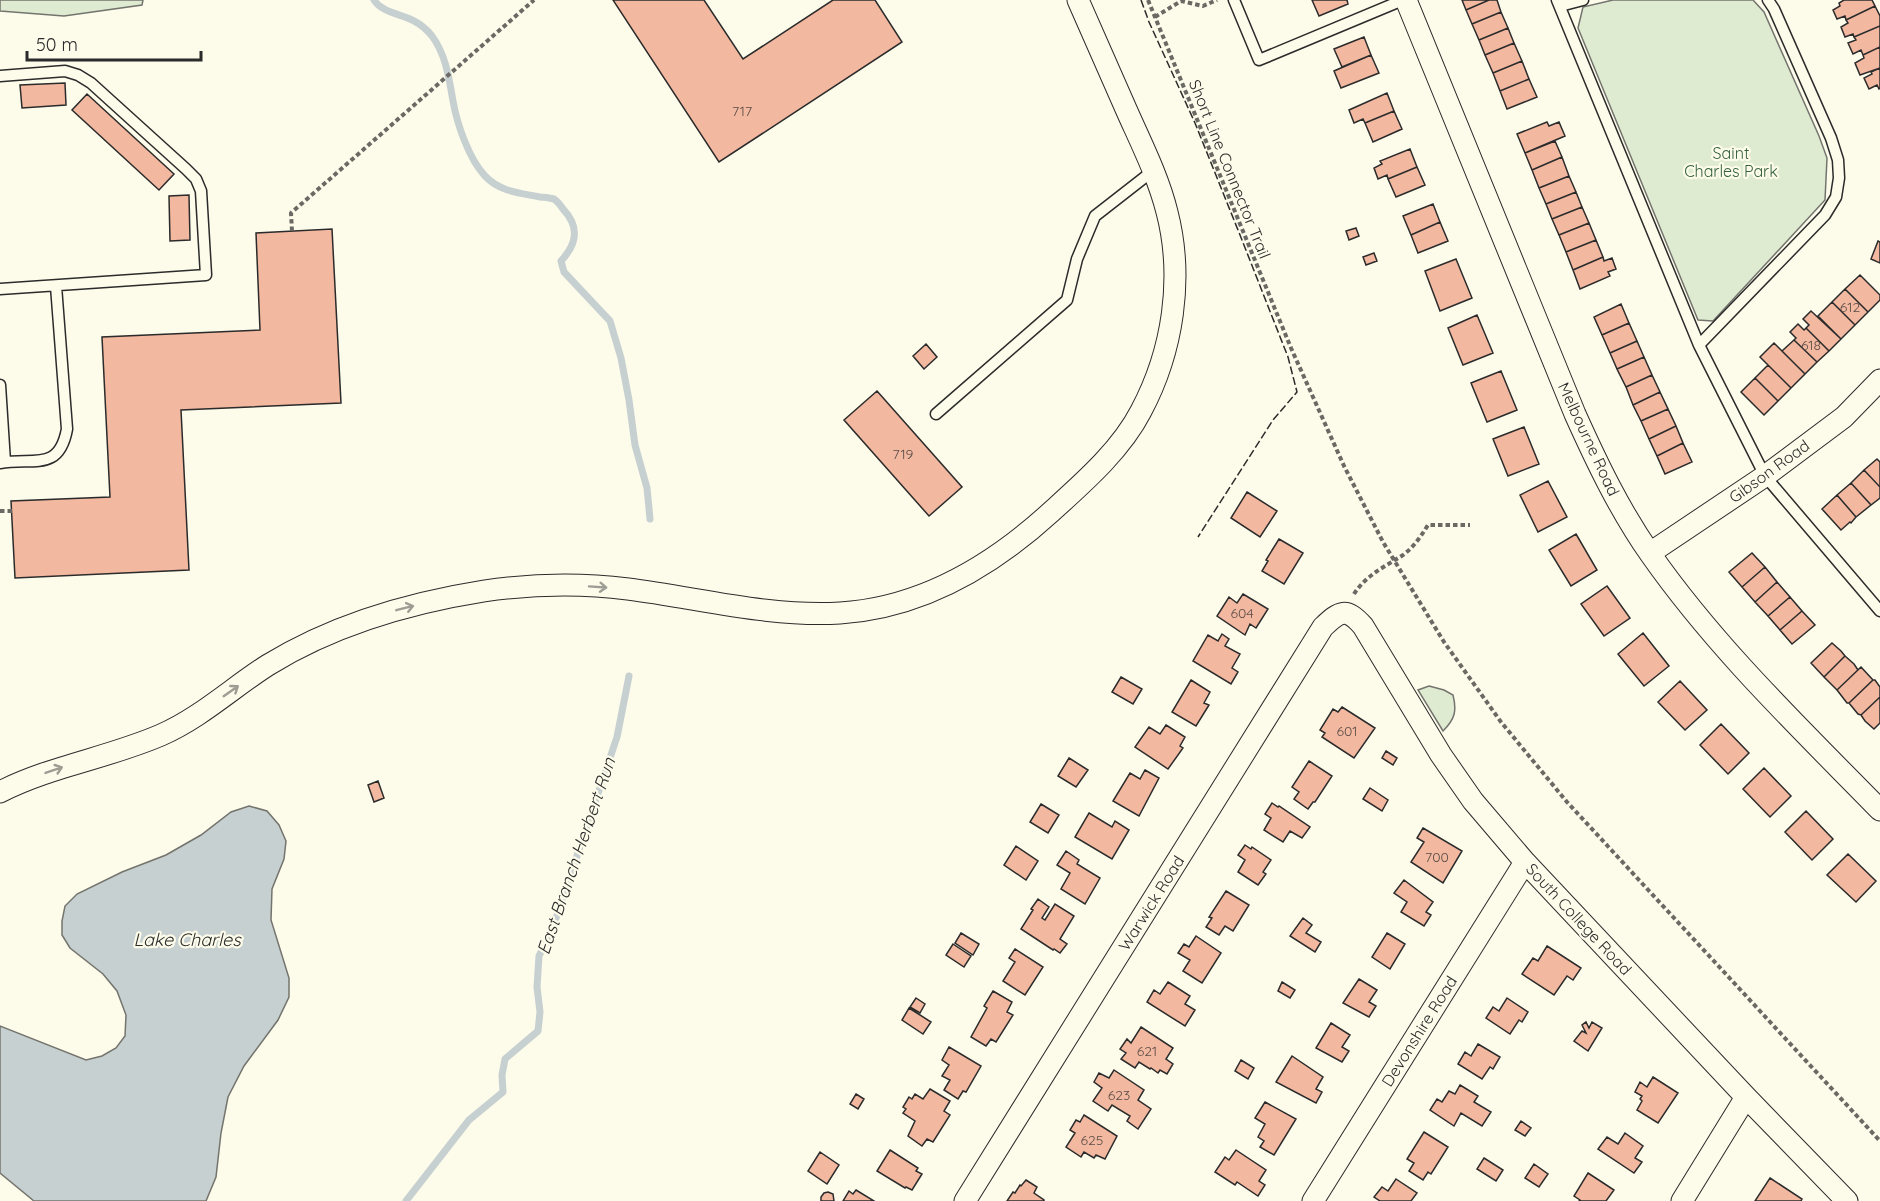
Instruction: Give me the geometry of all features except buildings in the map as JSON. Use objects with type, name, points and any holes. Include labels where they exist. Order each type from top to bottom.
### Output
[{"type":"street","points":[[0,792],[58,769],[121,750],[163,734],[195,716],[268,665],[317,638],[361,620],[445,598],[528,585],[573,585],[626,588],[760,610],[806,614],[844,613],[885,607],[918,597],[958,579],[1022,539],[1089,477],[1140,413],[1156,378],[1171,330],[1174,253],[1167,213],[1154,170],[1078,0]]},
{"type":"street","name":"Melbourne Road","points":[[1405,0],[1600,470],[1650,553],[1689,606],[1736,661],[1880,810]]},
{"type":"street","name":"Gibson Road","points":[[1650,553],[1765,476],[1844,417],[1880,380]]},
{"type":"street","name":"South College Road","points":[[1344,613],[1354,615],[1363,626],[1473,801],[1525,862],[1847,1201]]},
{"type":"street","name":"Warwick Road","points":[[965,1201],[1323,627],[1333,618],[1344,613]]},
{"type":"street","name":"Devonshire Road","points":[[1313,1201],[1525,862]]},
{"type":"street","points":[[1682,1201],[1746,1097]]},
{"type":"lane","points":[[1234,0],[1259,60],[1405,0]]},
{"type":"lane","points":[[1583,0],[1558,3],[1699,345],[1765,476],[1880,611]]},
{"type":"lane","points":[[1699,345],[1824,215],[1836,197],[1839,178],[1838,160],[1831,138],[1768,0]]},
{"type":"lane","points":[[0,76],[65,72],[78,75],[92,83],[186,169],[196,179],[201,191],[206,275],[0,288]]},
{"type":"lane","points":[[936,414],[1067,300],[1077,259],[1095,216],[1154,170]]},
{"type":"lane","points":[[0,385],[2,462],[39,461],[54,455],[64,445],[67,429],[56,286]]},
{"type":"lane","points":[[1871,603],[1880,594]]},
{"type":"path","points":[[292,231],[291,213],[534,0]]},
{"type":"path","name":"Short Line Connector Trail","points":[[1148,0],[1291,348],[1344,466],[1393,559],[1444,642],[1501,722],[1567,802],[1880,1141]]},
{"type":"path","points":[[1155,17],[1181,1],[1203,6],[1217,0]]},
{"type":"path","points":[[0,511],[12,511]]},
{"type":"path","points":[[1344,613],[1356,590],[1380,568],[1402,555],[1417,542],[1428,525],[1470,525]]},
{"type":"green space","points":[[0,0],[143,0],[142,5],[64,16],[0,11]]},
{"type":"green space","name":"Saint Charles Park","points":[[1613,0],[1753,0],[1764,12],[1827,158],[1825,200],[1713,321],[1698,320],[1578,28],[1583,7]]},
{"type":"green space","points":[[1429,686],[1453,695],[1454,714],[1443,731],[1418,690]]},
{"type":"water","name":"Lake Charles","points":[[249,806],[267,811],[279,825],[286,841],[284,859],[272,889],[271,920],[289,978],[289,997],[278,1020],[244,1066],[228,1097],[216,1177],[206,1201],[34,1201],[0,1173],[0,1026],[86,1060],[102,1056],[116,1048],[125,1036],[126,1015],[117,991],[103,974],[70,948],[62,935],[65,906],[77,894],[122,872],[166,855],[201,835],[231,812]]},
{"type":"waterway","name":"East Branch Herbert Run","points":[[374,0],[387,11],[419,24],[437,43],[446,67],[461,130],[469,151],[485,176],[511,191],[554,199],[572,222],[573,242],[561,261],[564,272],[610,321],[621,358],[635,445],[647,488],[650,519]]},
{"type":"waterway","name":"East Branch Herbert Run","points":[[406,1201],[469,1120],[503,1092],[502,1075],[505,1059],[538,1031],[539,956],[552,930],[617,737],[629,676]]},
{"type":"fence","points":[[1141,0],[1195,123],[1240,235],[1288,357],[1297,392],[1273,420],[1198,537]]}]
